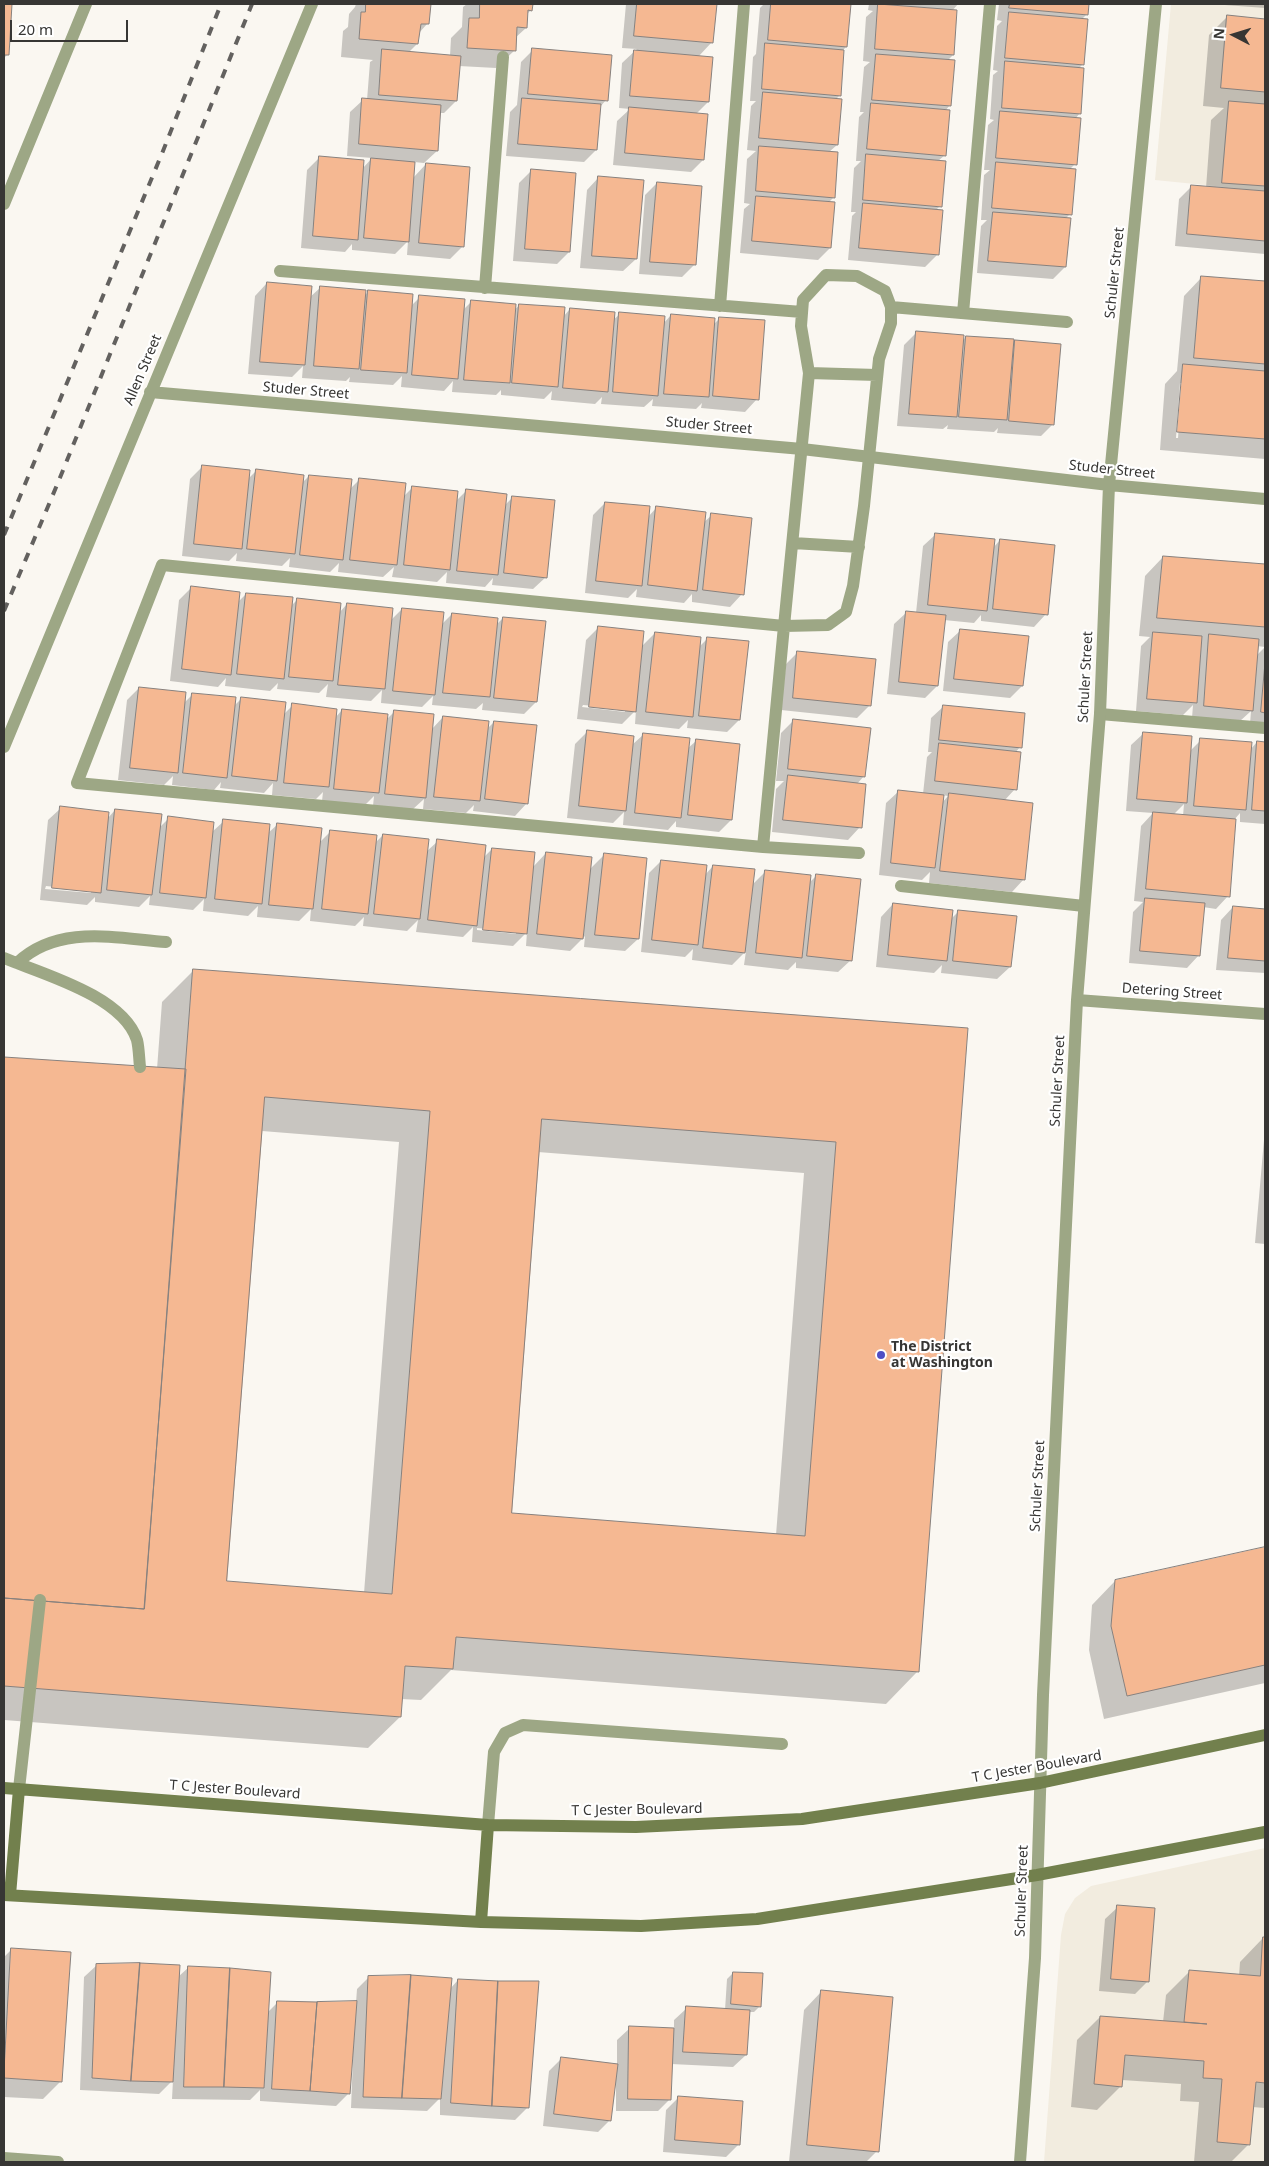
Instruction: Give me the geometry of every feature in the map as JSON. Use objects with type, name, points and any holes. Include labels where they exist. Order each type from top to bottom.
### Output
[{"type":"main road","name":"T C Jester Boulevard","points":[[4,1788],[488,1825],[636,1827],[802,1819],[1040,1784],[1265,1735]]},
{"type":"main road","points":[[19,1789],[7,1895],[481,1922],[641,1926],[757,1919],[1037,1875],[1265,1832]]},
{"type":"main road","points":[[481,1922],[488,1825]]},
{"type":"street","points":[[4,204],[86,4]]},
{"type":"street","name":"Allen Street","points":[[4,747],[312,4]]},
{"type":"street","points":[[720,306],[744,4]]},
{"type":"street","points":[[963,313],[990,4]]},
{"type":"street","name":"Schuler Street","points":[[1020,2162],[1035,1958],[1043,1695],[1077,1000],[1100,714],[1109,485],[1156,4]]},
{"type":"street","points":[[485,288],[503,57]]},
{"type":"street","points":[[280,271],[802,312]]},
{"type":"street","points":[[763,847],[784,626],[792,542],[809,373],[801,326],[803,300],[826,275],[857,276],[884,291],[891,306],[891,323],[878,359],[870,458],[853,586],[846,612],[828,625],[784,626],[162,566],[77,783],[763,847],[859,854]]},
{"type":"street","points":[[891,306],[1067,322]]},
{"type":"street","points":[[809,373],[877,376]]},
{"type":"street","name":"Studer Street","points":[[150,392],[802,449],[1109,485],[1265,499]]},
{"type":"street","points":[[792,542],[859,547]]},
{"type":"street","points":[[1100,714],[1265,728]]},
{"type":"street","points":[[901,886],[1084,906]]},
{"type":"street","points":[[17,963],[30,951],[57,940],[85,936],[166,942]]},
{"type":"street","points":[[4,958],[96,996],[120,1014],[136,1040],[140,1067]]},
{"type":"street","name":"Detering Street","points":[[1077,1000],[1265,1014]]},
{"type":"street","points":[[19,1789],[40,1600]]},
{"type":"street","points":[[488,1825],[494,1752],[505,1733],[523,1725],[782,1744]]},
{"type":"street","points":[[4,2158],[58,2162]]},
{"type":"shaded area","points":[[1171,4],[1265,4],[1265,191],[1155,180]]},
{"type":"shaded area","points":[[1265,1848],[1265,2162],[1044,2162],[1061,1935],[1065,1914],[1075,1898],[1091,1886]]},
{"type":"building","points":[[4,4],[12,4],[9,55],[4,55]]},
{"type":"building","points":[[366,4],[431,4],[429,24],[421,24],[418,44],[359,39],[361,12],[365,12]]},
{"type":"building","points":[[480,4],[533,4],[532,11],[528,10],[527,28],[517,27],[516,51],[467,48],[469,18],[479,18]]},
{"type":"building","points":[[637,4],[717,4],[713,43],[634,36]]},
{"type":"building","points":[[771,4],[851,4],[847,47],[768,40]]},
{"type":"building","points":[[878,4],[957,10],[954,55],[875,49]]},
{"type":"building","points":[[1010,4],[1089,4],[1088,15],[1009,8]]},
{"type":"building","points":[[1009,12],[1088,19],[1084,65],[1005,58]]},
{"type":"building","points":[[1227,15],[1265,19],[1265,92],[1221,88]]},
{"type":"building","points":[[765,43],[844,50],[841,96],[762,89]]},
{"type":"building","points":[[532,48],[612,55],[608,101],[528,94]]},
{"type":"building","points":[[382,49],[461,56],[457,101],[379,95]]},
{"type":"building","points":[[634,50],[713,57],[709,102],[630,96]]},
{"type":"building","points":[[876,54],[955,60],[951,106],[872,100]]},
{"type":"building","points":[[1005,61],[1084,68],[1081,114],[1002,108]]},
{"type":"building","points":[[763,92],[842,99],[838,145],[759,138]]},
{"type":"building","points":[[362,98],[441,105],[438,151],[359,144]]},
{"type":"building","points":[[522,98],[601,104],[597,150],[518,144]]},
{"type":"building","points":[[1229,101],[1265,104],[1265,186],[1222,183]]},
{"type":"building","points":[[871,103],[950,110],[946,156],[867,149]]},
{"type":"building","points":[[629,107],[708,114],[704,160],[625,153]]},
{"type":"building","points":[[1000,111],[1081,118],[1077,165],[996,158]]},
{"type":"building","points":[[759,146],[838,152],[835,198],[756,191]]},
{"type":"building","points":[[866,154],[946,161],[942,207],[863,200]]},
{"type":"building","points":[[319,156],[364,160],[358,240],[313,236]]},
{"type":"building","points":[[371,158],[415,162],[409,242],[364,238]]},
{"type":"building","points":[[996,162],[1076,169],[1072,215],[992,208]]},
{"type":"building","points":[[426,163],[470,167],[464,247],[419,243]]},
{"type":"building","points":[[531,169],[576,173],[570,252],[525,249]]},
{"type":"building","points":[[598,176],[644,180],[637,259],[592,256]]},
{"type":"building","points":[[657,182],[702,186],[696,265],[650,262]]},
{"type":"building","points":[[1191,185],[1265,191],[1265,241],[1187,234]]},
{"type":"building","points":[[756,196],[835,202],[831,248],[752,241]]},
{"type":"building","points":[[863,203],[943,210],[939,255],[859,248]]},
{"type":"building","points":[[993,212],[1071,218],[1066,267],[988,261]]},
{"type":"building","points":[[1201,276],[1265,281],[1265,364],[1194,358]]},
{"type":"building","points":[[267,282],[312,286],[305,365],[260,362]]},
{"type":"building","points":[[320,286],[366,290],[359,369],[314,366]]},
{"type":"building","points":[[368,290],[413,294],[407,373],[361,370]]},
{"type":"building","points":[[419,295],[465,299],[458,379],[412,375]]},
{"type":"building","points":[[471,300],[516,304],[510,383],[464,380]]},
{"type":"building","points":[[519,304],[565,307],[558,387],[512,383]]},
{"type":"building","points":[[570,308],[615,312],[608,392],[563,388]]},
{"type":"building","points":[[619,312],[665,316],[658,396],[613,392]]},
{"type":"building","points":[[671,314],[715,318],[709,397],[664,394]]},
{"type":"building","points":[[719,317],[765,320],[759,400],[713,396]]},
{"type":"building","points":[[916,331],[964,335],[957,417],[909,414]]},
{"type":"building","points":[[966,336],[1014,339],[1007,420],[959,417]]},
{"type":"building","points":[[1015,340],[1061,344],[1054,425],[1009,421]]},
{"type":"building","points":[[1183,364],[1265,371],[1265,439],[1177,432]]},
{"type":"building","points":[[202,465],[250,470],[242,549],[194,544]]},
{"type":"building","points":[[256,469],[304,475],[295,554],[247,549]]},
{"type":"building","points":[[309,475],[352,479],[343,560],[300,555]]},
{"type":"building","points":[[359,478],[406,483],[397,565],[350,560]]},
{"type":"building","points":[[412,486],[458,491],[450,570],[404,565]]},
{"type":"building","points":[[466,489],[507,494],[498,575],[457,571]]},
{"type":"building","points":[[512,496],[555,500],[547,578],[504,573]]},
{"type":"building","points":[[605,502],[650,506],[642,586],[596,581]]},
{"type":"building","points":[[656,506],[706,512],[697,591],[648,585]]},
{"type":"building","points":[[711,513],[752,518],[744,595],[703,590]]},
{"type":"building","points":[[935,533],[995,539],[987,611],[928,605]]},
{"type":"building","points":[[1000,539],[1055,545],[1048,615],[993,609]]},
{"type":"building","points":[[1163,556],[1265,564],[1265,627],[1157,618]]},
{"type":"building","points":[[191,586],[240,592],[231,675],[182,669]]},
{"type":"building","points":[[246,593],[293,597],[284,679],[237,674]]},
{"type":"building","points":[[297,598],[341,603],[333,681],[289,677]]},
{"type":"building","points":[[347,603],[393,608],[385,689],[338,685]]},
{"type":"building","points":[[402,608],[444,612],[435,695],[393,691]]},
{"type":"building","points":[[906,611],[946,615],[938,686],[899,682]]},
{"type":"building","points":[[452,613],[498,618],[490,697],[443,693]]},
{"type":"building","points":[[503,617],[546,621],[537,702],[494,698]]},
{"type":"building","points":[[598,626],[644,631],[636,712],[589,707]]},
{"type":"building","points":[[960,629],[1029,636],[1023,686],[954,679]]},
{"type":"building","points":[[655,632],[701,637],[693,717],[646,712]]},
{"type":"building","points":[[1153,632],[1202,636],[1197,703],[1147,699]]},
{"type":"building","points":[[1209,634],[1259,639],[1253,711],[1204,706]]},
{"type":"building","points":[[707,637],[749,641],[740,720],[699,716]]},
{"type":"building","points":[[797,651],[876,659],[871,706],[793,698]]},
{"type":"building","points":[[1265,663],[1265,713],[1261,712]]},
{"type":"building","points":[[139,687],[186,692],[178,773],[130,768]]},
{"type":"building","points":[[192,693],[236,697],[227,778],[183,773]]},
{"type":"building","points":[[241,697],[286,702],[277,781],[232,776]]},
{"type":"building","points":[[292,703],[337,709],[329,787],[284,783]]},
{"type":"building","points":[[943,705],[1025,713],[1022,748],[939,740]]},
{"type":"building","points":[[342,709],[388,714],[379,793],[334,789]]},
{"type":"building","points":[[394,710],[434,714],[426,798],[385,794]]},
{"type":"building","points":[[443,716],[489,721],[480,801],[434,797]]},
{"type":"building","points":[[793,719],[871,728],[865,777],[788,769]]},
{"type":"building","points":[[494,721],[537,725],[528,804],[485,799]]},
{"type":"building","points":[[587,730],[634,736],[626,811],[579,806]]},
{"type":"building","points":[[1143,732],[1192,736],[1187,803],[1137,799]]},
{"type":"building","points":[[643,733],[690,738],[681,818],[635,813]]},
{"type":"building","points":[[1200,738],[1252,742],[1246,810],[1194,806]]},
{"type":"building","points":[[696,739],[740,744],[732,820],[688,815]]},
{"type":"building","points":[[1257,741],[1265,742],[1265,811],[1252,810]]},
{"type":"building","points":[[939,743],[1021,752],[1017,790],[935,781]]},
{"type":"building","points":[[788,775],[866,784],[862,828],[783,820]]},
{"type":"building","points":[[898,790],[944,795],[935,868],[891,863]]},
{"type":"building","points":[[949,793],[1033,803],[1025,880],[940,871]]},
{"type":"building","points":[[60,806],[109,812],[101,893],[52,888]]},
{"type":"building","points":[[115,809],[162,814],[152,895],[107,890]]},
{"type":"building","points":[[1153,812],[1236,819],[1230,897],[1146,889]]},
{"type":"building","points":[[168,816],[214,822],[206,898],[160,893]]},
{"type":"building","points":[[223,819],[270,824],[262,904],[215,899]]},
{"type":"building","points":[[277,823],[322,828],[313,909],[269,905]]},
{"type":"building","points":[[330,830],[377,835],[368,914],[322,909]]},
{"type":"building","points":[[383,834],[429,839],[420,919],[374,914]]},
{"type":"building","points":[[437,839],[486,845],[477,926],[428,920]]},
{"type":"building","points":[[492,848],[535,852],[527,934],[483,930]]},
{"type":"building","points":[[546,852],[592,857],[583,939],[537,934]]},
{"type":"building","points":[[604,853],[647,858],[639,939],[595,935]]},
{"type":"building","points":[[661,860],[707,865],[698,945],[652,940]]},
{"type":"building","points":[[713,865],[755,869],[745,953],[703,948]]},
{"type":"building","points":[[765,870],[811,875],[802,958],[756,953]]},
{"type":"building","points":[[816,874],[861,879],[852,961],[807,956]]},
{"type":"building","points":[[1145,898],[1205,903],[1200,956],[1140,951]]},
{"type":"building","points":[[893,903],[953,910],[947,961],[888,955]]},
{"type":"building","points":[[1233,906],[1265,909],[1265,961],[1228,958]]},
{"type":"building","points":[[958,910],[1017,916],[1011,967],[953,961]]},
{"type":"building","name":"The District at Washington","points":[[193,969],[968,1028],[919,1672],[456,1637],[453,1669],[405,1666],[401,1717],[4,1686],[4,1598],[144,1609]],"holes":[[[265,1097],[430,1111],[392,1594],[227,1581]],[[542,1119],[836,1142],[805,1536],[512,1513]]]},
{"type":"building","points":[[4,1057],[186,1069],[144,1609],[4,1598]]},
{"type":"building","points":[[1265,1547],[1265,1665],[1127,1696],[1111,1626],[1115,1580]]},
{"type":"building","points":[[1117,1905],[1155,1908],[1149,1982],[1111,1979]]},
{"type":"building","points":[[1263,1937],[1265,1937],[1265,2083],[1256,2082],[1250,2145],[1217,2142],[1222,2079],[1203,2078],[1204,2061],[1125,2055],[1122,2087],[1094,2084],[1100,2016],[1207,2024],[1184,2022],[1189,1970],[1260,1976]]},
{"type":"building","points":[[11,1948],[71,1952],[62,2082],[4,2078]]},
{"type":"building","points":[[140,1963],[131,2081],[92,2078],[96,1964]]},
{"type":"building","points":[[140,1963],[180,1965],[173,2082],[131,2081]]},
{"type":"building","points":[[188,1966],[230,1968],[224,2087],[184,2087]]},
{"type":"building","points":[[230,1968],[271,1972],[264,2088],[224,2087]]},
{"type":"building","points":[[733,1972],[763,1973],[761,2007],[731,2004]]},
{"type":"building","points":[[411,1975],[402,2098],[363,2097],[368,1976]]},
{"type":"building","points":[[411,1975],[452,1978],[441,2099],[402,2098]]},
{"type":"building","points":[[458,1979],[498,1981],[492,2106],[451,2103]]},
{"type":"building","points":[[498,1981],[539,1981],[529,2108],[492,2106]]},
{"type":"building","points":[[821,1990],[893,1997],[879,2152],[807,2145]]},
{"type":"building","points":[[277,2001],[317,2002],[310,2091],[272,2089]]},
{"type":"building","points":[[357,2001],[350,2094],[310,2091],[317,2002]]},
{"type":"building","points":[[686,2006],[750,2010],[747,2055],[683,2052]]},
{"type":"building","points":[[629,2026],[674,2028],[671,2100],[628,2099]]},
{"type":"building","points":[[561,2057],[618,2064],[611,2121],[554,2114]]},
{"type":"building","points":[[678,2096],[743,2101],[740,2145],[675,2140]]},
{"type":"railway","points":[[4,535],[163,151],[221,4]]},
{"type":"railway","points":[[4,611],[252,4]]},
{"type":"place","name":"The District at Washington","points":[[881,1355]]}]
